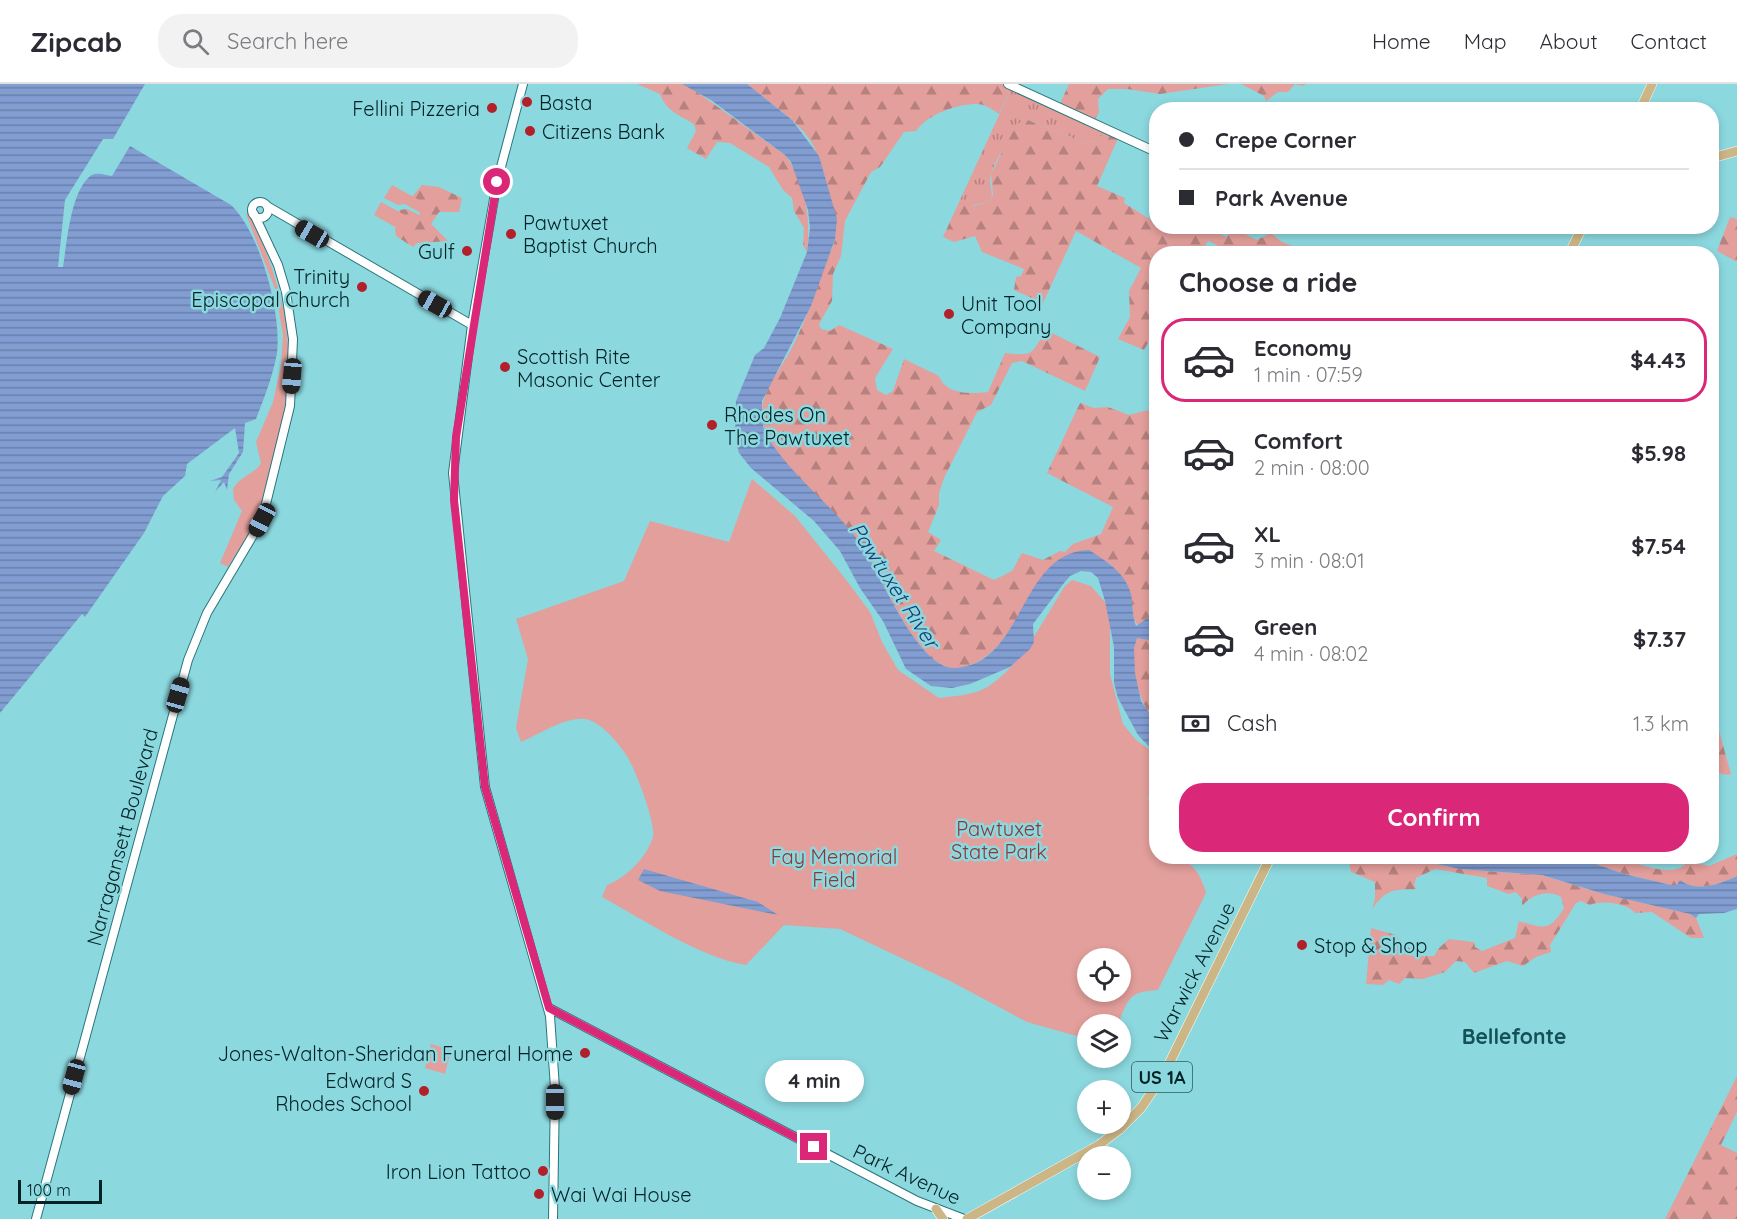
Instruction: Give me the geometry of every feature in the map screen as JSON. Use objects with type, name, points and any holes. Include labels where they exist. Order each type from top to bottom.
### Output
[{"type":"main road","points":[[523,84],[498,174],[472,325],[453,473],[479,745],[489,806],[549,1008],[555,1088],[553,1219]]},
{"type":"main road","points":[[1008,84],[1149,149]]},
{"type":"main road","points":[[1644,102],[1653,84]]},
{"type":"main road","points":[[1719,156],[1737,151]]},
{"type":"main road","points":[[266,212],[263,203],[256,203],[253,209],[254,214],[266,212],[280,215],[472,325]]},
{"type":"main road","name":"Narragansett Boulevard","points":[[264,232],[266,212]]},
{"type":"main road","name":"Narragansett Boulevard","points":[[36,1219],[188,660],[207,613],[262,520],[286,428],[292,376],[293,339],[286,292],[264,232],[254,214]]},
{"type":"main road","name":"Warwick Avenue","points":[[966,1219],[1099,1145],[1119,1130],[1141,1108],[1161,1078],[1267,864]]},
{"type":"main road","name":"Park Avenue","points":[[549,1008],[936,1209],[966,1219]]},
{"type":"main road","points":[[936,1209],[943,1219]]},
{"type":"green space","points":[[637,84],[682,84],[690,87],[785,155],[798,177],[805,201],[808,226],[807,252],[803,245],[804,228],[794,211],[792,198],[783,190],[769,167],[730,143],[717,142],[706,159],[687,148],[696,131],[694,124],[669,109],[660,94]]},
{"type":"green space","points":[[747,84],[1007,84],[1012,87],[999,114],[980,104],[969,104],[935,115],[916,131],[904,132],[880,167],[871,172],[845,221],[841,256],[833,274],[832,301],[819,324],[821,329],[830,331],[839,325],[893,349],[875,378],[877,390],[886,395],[893,391],[904,359],[939,376],[947,387],[953,390],[967,393],[988,392],[1005,353],[1029,353],[1048,331],[1100,357],[1085,391],[1022,361],[1012,363],[991,405],[977,412],[944,478],[939,493],[939,505],[928,532],[941,540],[934,551],[994,580],[1012,571],[1022,553],[1043,560],[1060,551],[1065,552],[1073,544],[1101,534],[1113,507],[1047,473],[1080,403],[1094,408],[1108,407],[1129,415],[1148,410],[1149,618],[1139,626],[1134,620],[1130,593],[1110,563],[1049,569],[1011,629],[988,655],[973,664],[957,668],[943,665],[930,656],[917,641],[893,604],[868,555],[856,539],[790,470],[776,452],[766,434],[762,416],[764,400],[770,384],[788,355],[805,320],[835,240],[834,217],[821,165],[813,145],[792,120]]},
{"type":"green space","points":[[1069,84],[1228,84],[1160,94],[1127,89],[1108,89],[1098,99],[1099,112],[1093,123],[1058,108]]},
{"type":"green space","points":[[1241,84],[1295,84],[1288,92],[1278,92],[1266,101],[1264,96]]},
{"type":"green space","points":[[1012,87],[1105,130],[1099,140],[1080,143],[1028,120],[997,159],[990,177],[991,201],[971,206],[960,200]]},
{"type":"green space","points":[[1028,120],[1080,143],[1099,140],[1105,130],[1119,136],[1097,186],[1125,198],[1124,203],[1149,219],[1149,234],[1220,234],[1226,237],[1229,234],[1245,234],[1257,240],[1272,234],[1282,242],[1293,246],[1217,246],[1208,241],[1205,246],[1149,246],[1149,341],[1144,350],[1118,339],[1130,317],[1129,291],[1141,268],[1076,231],[1043,303],[1014,290],[1016,277],[1021,276],[1024,269],[982,252],[975,236],[954,242],[943,237],[960,200],[974,206],[991,201],[993,194],[991,174],[1016,124]]},
{"type":"green space","points":[[392,185],[430,206],[424,215],[405,204],[398,205],[384,198]]},
{"type":"green space","points":[[422,185],[439,187],[462,198],[459,212],[439,212],[431,224],[449,242],[417,243],[413,247],[396,236],[395,229],[400,221],[399,210],[407,209],[419,215],[422,211],[412,197]]},
{"type":"green space","points":[[381,202],[405,215],[397,228],[374,215]]},
{"type":"green space","points":[[251,212],[273,272],[283,308],[287,332],[287,387],[279,443],[265,496],[253,525],[228,567],[220,563],[242,511],[234,500],[233,489],[261,463],[256,442],[273,402],[281,365],[283,335],[275,289],[246,214]]},
{"type":"green space","points":[[1730,217],[1737,219],[1737,262],[1719,252],[1719,246]]},
{"type":"green space","name":"Pawtuxet State Park","points":[[752,479],[795,516],[847,581],[870,612],[882,642],[898,670],[939,698],[971,693],[989,686],[1023,653],[1065,586],[1072,580],[1091,586],[1105,602],[1110,612],[1110,674],[1123,724],[1136,740],[1149,749],[1149,864],[1189,864],[1199,875],[1206,893],[1158,990],[1141,992],[1131,998],[1131,948],[1077,948],[1077,1002],[1128,1002],[1122,1014],[1077,1014],[1077,1036],[1027,1022],[952,982],[840,929],[784,925],[746,965],[710,955],[602,897],[607,885],[635,866],[650,845],[653,830],[649,810],[636,774],[625,753],[616,741],[597,724],[585,719],[577,719],[521,742],[516,728],[528,659],[516,619],[624,581],[650,521],[729,542]]},
{"type":"green space","points":[[1149,633],[1149,714],[1140,695],[1134,670],[1134,647],[1137,638]]},
{"type":"green space","points":[[1719,731],[1731,774],[1719,773]]},
{"type":"green space","points":[[1737,854],[1737,876],[1716,884],[1701,886],[1680,881],[1677,885],[1671,885],[1624,874],[1596,864],[1639,864],[1673,870],[1685,864],[1709,866],[1719,864],[1719,862]]},
{"type":"green space","points":[[1349,864],[1437,864],[1460,869],[1541,875],[1604,894],[1690,914],[1696,918],[1704,938],[1691,938],[1652,912],[1635,913],[1614,903],[1590,905],[1581,901],[1576,903],[1550,945],[1551,952],[1536,957],[1523,966],[1507,961],[1474,973],[1465,962],[1456,961],[1445,972],[1423,979],[1405,978],[1399,984],[1389,980],[1383,985],[1366,984],[1371,928],[1396,935],[1400,942],[1411,949],[1412,956],[1434,956],[1449,939],[1474,942],[1475,947],[1482,951],[1515,938],[1519,921],[1535,926],[1546,926],[1555,921],[1564,908],[1561,897],[1551,893],[1540,894],[1522,906],[1522,899],[1516,892],[1509,894],[1487,886],[1487,878],[1435,869],[1416,878],[1414,886],[1417,889],[1392,891],[1382,897],[1372,909],[1375,899],[1375,882],[1351,872]]},
{"type":"green space","points":[[431,1044],[451,1050],[445,1074],[425,1068]]},
{"type":"green space","points":[[1737,1076],[1737,1112],[1721,1145],[1737,1153],[1737,1219],[1665,1219]]},
{"type":"water","points":[[0,84],[145,84],[113,139],[103,139],[65,200],[58,267],[63,267],[70,220],[77,195],[89,177],[94,174],[112,176],[130,146],[231,205],[242,218],[260,253],[267,275],[278,337],[277,353],[268,387],[256,419],[245,423],[243,452],[229,474],[227,490],[224,482],[215,492],[221,480],[210,481],[222,477],[239,453],[235,428],[187,464],[185,476],[163,496],[144,533],[85,617],[82,614],[0,713]]},
{"type":"water","points":[[682,84],[747,84],[792,120],[819,156],[837,219],[835,239],[811,306],[762,401],[762,419],[767,436],[790,467],[856,538],[916,640],[929,655],[942,665],[956,668],[979,662],[996,648],[1010,629],[1034,587],[1048,569],[1066,555],[1089,550],[1108,563],[1120,573],[1128,586],[1136,626],[1149,617],[1149,639],[1137,638],[1134,648],[1135,673],[1141,701],[1149,713],[1149,747],[1138,735],[1118,698],[1114,683],[1114,647],[1105,601],[1098,578],[1091,572],[1081,571],[1070,576],[1064,583],[1033,624],[1034,642],[1030,649],[1010,667],[970,684],[952,688],[931,686],[906,669],[883,621],[860,588],[840,551],[814,521],[751,468],[739,453],[735,438],[736,401],[755,355],[764,348],[780,318],[807,252],[810,228],[808,210],[791,162],[785,155],[711,100]]},
{"type":"water","points":[[1437,864],[1596,864],[1624,874],[1671,885],[1677,885],[1680,880],[1701,887],[1737,876],[1737,909],[1724,913],[1699,914],[1696,918],[1690,914],[1604,894],[1542,875],[1460,869]]},
{"type":"water","points":[[644,869],[758,902],[778,915],[660,891],[638,880]]},
{"type":"place","name":"Basta","points":[[527,102]]},
{"type":"place","name":"Fellini Pizzeria","points":[[492,108]]},
{"type":"place","name":"Citizens Bank","points":[[530,131]]},
{"type":"place","name":"Pawtuxet Baptist Church","points":[[511,234]]},
{"type":"place","name":"Gulf","points":[[467,251]]},
{"type":"place","name":"Trinity Episcopal Church","points":[[362,287]]},
{"type":"place","name":"Unit Tool Company","points":[[949,314]]},
{"type":"place","name":"Scottish Rite Masonic Center","points":[[505,367]]},
{"type":"place","name":"Rhodes On The Pawtuxet","points":[[712,425]]},
{"type":"place","name":"Stop & Shop","points":[[1302,945]]},
{"type":"place","name":"Jones-Walton-Sheridan Funeral Home","points":[[585,1053]]},
{"type":"place","name":"Edward S Rhodes School","points":[[424,1091]]},
{"type":"place","name":"Iron Lion Tattoo","points":[[543,1171]]},
{"type":"place","name":"Wai Wai House","points":[[539,1194]]},
{"type":"district","name":"Bellefonte","points":[[1514,1036]]},
{"type":"route","points":[[497,182],[464,377],[454,452],[454,500],[485,787],[505,863],[549,1008],[814,1147]]},
{"type":"water label","name":"Pawtuxet River","points":[[895,585]]},
{"type":"park label","name":"Fay Memorial Field","points":[[834,868]]}]
